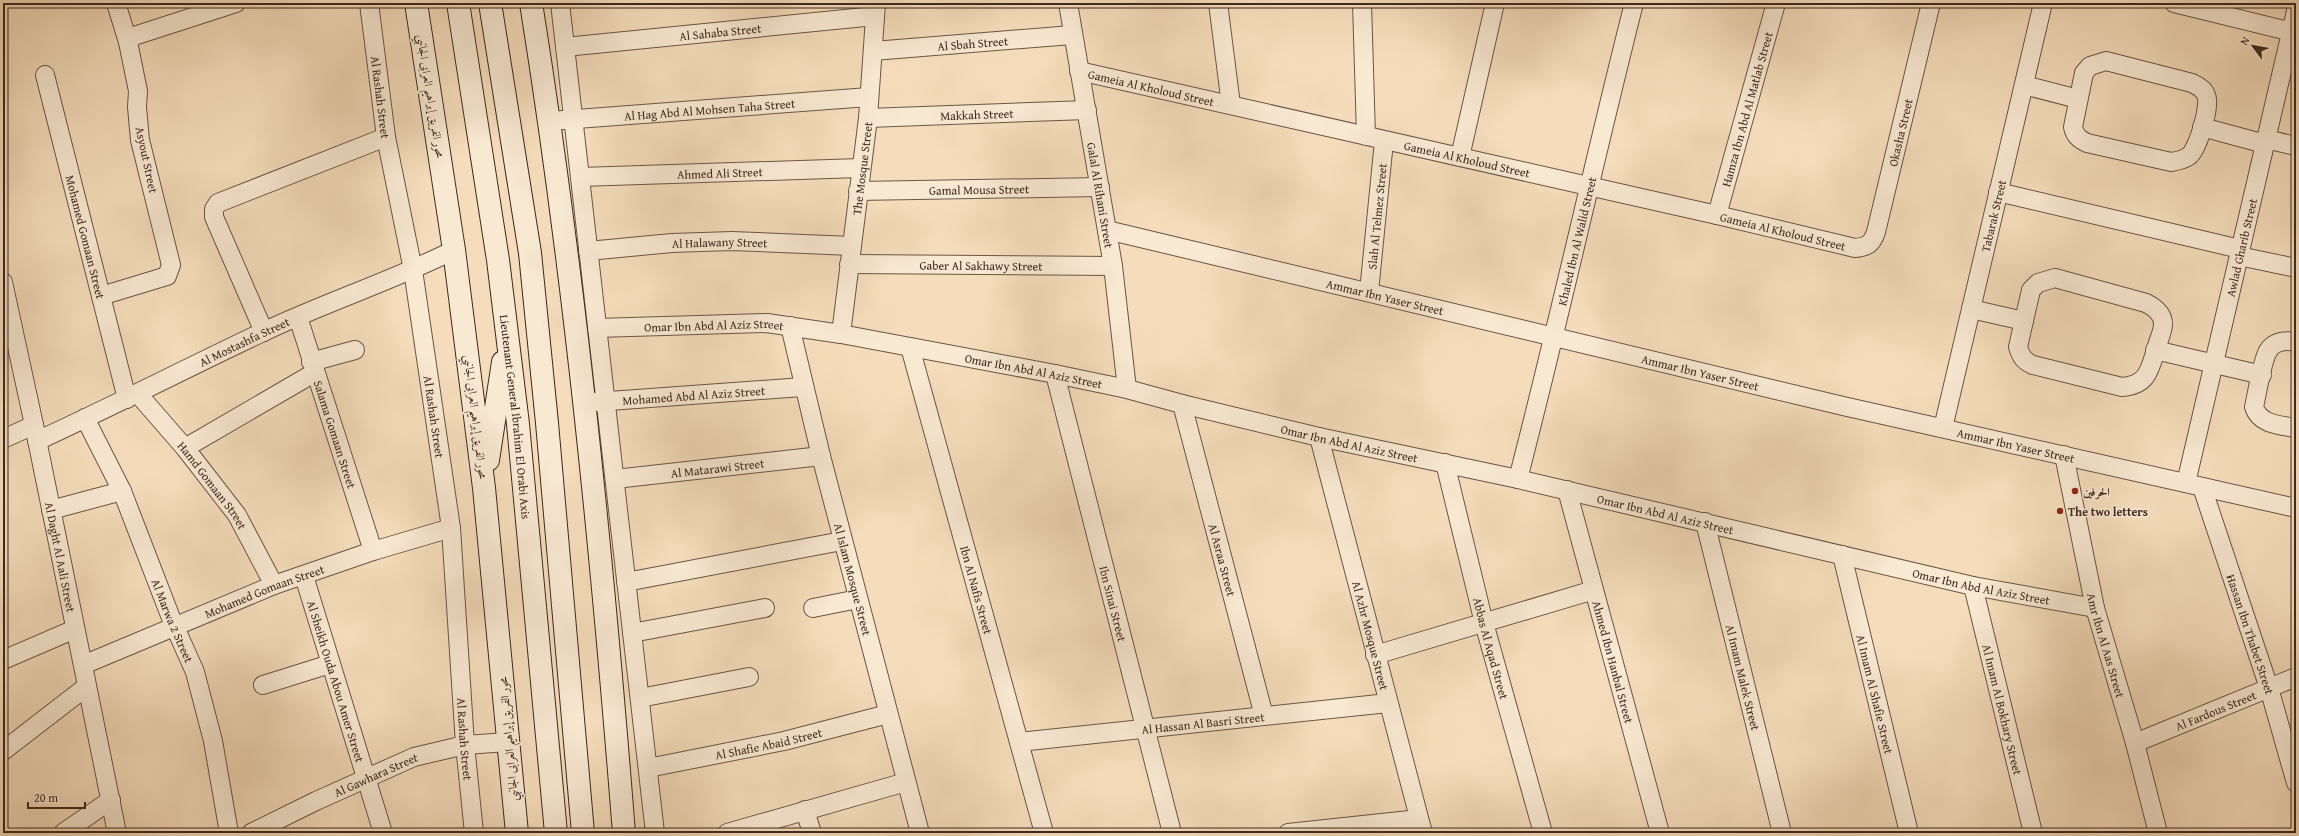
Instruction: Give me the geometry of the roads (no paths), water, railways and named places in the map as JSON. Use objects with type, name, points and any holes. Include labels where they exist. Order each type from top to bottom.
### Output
[{"type":"main road","name":"محور الفريق إبراهيم العرابى الجانبي","points":[[416,3],[454,250],[484,488],[517,833]]},
{"type":"main road","name":"Lieutenant General Ibrahim El Orabi Axis","points":[[458,3],[490,205],[519,432],[556,833]]},
{"type":"main road","points":[[490,3],[530,253],[547,423],[583,833]]},
{"type":"main road","points":[[531,3],[550,120],[584,403],[609,651],[624,833]]},
{"type":"main road","points":[[484,488],[507,333]]},
{"type":"street","points":[[116,3],[128,42],[134,36],[236,3]]},
{"type":"street","name":"Al Rashah Street","points":[[369,3],[386,136],[413,270],[450,528],[465,745],[474,833]]},
{"type":"street","points":[[560,3],[655,833]]},
{"type":"street","name":"Galal Al Rihani Street","points":[[1068,3],[1072,34],[1087,110],[1113,266],[1127,389]]},
{"type":"street","points":[[1218,3],[1231,105]]},
{"type":"street","points":[[1362,3],[1366,136]]},
{"type":"street","points":[[1460,157],[1495,3]]},
{"type":"street","name":"Khaled Ibn Al Walid Street","points":[[1518,479],[1555,336],[1588,186],[1634,3]]},
{"type":"street","name":"Hamza Ibn Abd Al Matlab Street","points":[[1716,215],[1776,3]]},
{"type":"street","name":"Okasha Street","points":[[1855,248],[1865,248],[1873,242],[1931,3]]},
{"type":"street","name":"Tabarak Street","points":[[1943,428],[2043,3]]},
{"type":"street","points":[[2174,3],[2293,33]]},
{"type":"street","name":"Al Sahaba Street","points":[[565,47],[876,10]]},
{"type":"street","name":"The Mosque Street","points":[[841,334],[860,168],[868,118],[876,10]]},
{"type":"street","name":"Awlad Gharib Street","points":[[2194,485],[2214,364],[2293,33],[2296,10]]},
{"type":"street","name":"Al Sbah Street","points":[[873,51],[1072,34]]},
{"type":"street","name":"Asyout Street","points":[[101,296],[167,276],[171,265],[140,140],[138,92],[128,42]]},
{"type":"street","points":[[2106,61],[2192,83],[2200,87],[2206,94],[2208,102],[2196,148],[2190,156],[2181,161],[2171,162],[2087,143],[2080,140],[2075,134],[2073,127],[2078,99],[2084,73],[2090,66],[2106,61]]},
{"type":"street","name":"Gameia Al Kholoud Street","points":[[1079,71],[1716,215],[1855,248]]},
{"type":"street","name":"Mohamed Gomaan Street","points":[[45,75],[101,296],[132,397]]},
{"type":"street","points":[[2024,85],[2078,99]]},
{"type":"street","name":"Al Hag Abd Al Mohsen Taha Street","points":[[550,120],[869,97]]},
{"type":"street","name":"Makkah Street","points":[[868,118],[1087,110]]},
{"type":"street","points":[[2202,128],[2296,146]]},
{"type":"street","points":[[264,332],[214,217],[214,209],[218,203],[386,136]]},
{"type":"street","name":"Slah Al Telmez Street","points":[[1369,292],[1384,141]]},
{"type":"street","name":"Ahmed Ali Street","points":[[580,177],[860,168]]},
{"type":"street","name":"Gamal Mousa Street","points":[[858,191],[1100,187]]},
{"type":"street","points":[[1998,192],[2296,268]]},
{"type":"street","name":"Ammar Ibn Yaser Street","points":[[1106,230],[1943,428],[2296,508]]},
{"type":"street","name":"Al Halawany Street","points":[[588,251],[672,243],[732,241],[852,246]]},
{"type":"street","name":"Al Mostashfa Street","points":[[3,438],[36,433],[86,418],[264,332],[413,270],[454,250]]},
{"type":"street","name":"Gaber Al Sakhawy Street","points":[[849,264],[1113,266]]},
{"type":"street","points":[[2055,278],[2146,303],[2155,308],[2160,315],[2163,324],[2148,373],[2142,381],[2132,386],[2122,386],[2026,361],[2020,355],[2018,347],[2024,321],[2031,290],[2038,284],[2055,278]]},
{"type":"street","name":"Al Daght Al Aali Street","points":[[3,282],[8,334],[36,433],[83,665],[86,687],[117,833]]},
{"type":"street","points":[[1971,309],[2024,321]]},
{"type":"street","name":"Salama Gomaan Street","points":[[298,317],[312,367],[373,551]]},
{"type":"street","name":"Omar Ibn Abd Al Aziz Street","points":[[597,328],[751,323],[790,326],[841,334],[1127,389],[1182,404],[1319,437],[1567,490],[1973,586],[2095,608]]},
{"type":"street","name":"Al Islam Mosque Street","points":[[790,326],[803,387],[842,541],[920,833]]},
{"type":"street","points":[[2296,342],[2284,341],[2273,346],[2267,352],[2254,407],[2256,414],[2268,422],[2296,428]]},
{"type":"street","name":"Ibn Al Nafis Street","points":[[910,347],[1044,833]]},
{"type":"street","points":[[185,448],[312,367],[355,350]]},
{"type":"street","points":[[2155,350],[2262,375]]},
{"type":"street","name":"Ibn Sinai Street","points":[[1055,374],[1144,729],[1172,833]]},
{"type":"street","name":"Mohamed Abd Al Aziz Street","points":[[584,403],[803,387]]},
{"type":"street","name":"Hamd Gomaan Street","points":[[132,397],[185,448],[237,515],[274,586]]},
{"type":"street","name":"Al Asraa Street","points":[[1182,404],[1264,716]]},
{"type":"street","name":"Al Marwa 2 Street","points":[[86,418],[122,491],[175,628],[195,672],[206,710],[229,833]]},
{"type":"street","name":"Al Azhr Mosque Street","points":[[1319,437],[1421,826]]},
{"type":"street","name":"Al Matarawi Street","points":[[615,479],[821,456]]},
{"type":"street","name":"Amr Ibn Al Aas Street","points":[[2064,456],[2095,608],[2135,743],[2158,833]]},
{"type":"street","name":"Abbas Al Aqad Street","points":[[1445,463],[1484,623],[1543,833]]},
{"type":"street","name":"Hassan Ibn Thabet Street","points":[[2194,485],[2269,688],[2296,784]]},
{"type":"street","name":"Ahmed Ibn Hanbal Street","points":[[1567,490],[1660,833]]},
{"type":"street","points":[[51,510],[122,491]]},
{"type":"street","name":"Al Imam Malek Street","points":[[1705,522],[1782,833]]},
{"type":"street","name":"Mohamed Gomaan Street","points":[[83,665],[274,586],[373,551],[450,528]]},
{"type":"street","points":[[626,582],[842,541]]},
{"type":"street","name":"Al Imam Al Shafie Street","points":[[1842,555],[1909,833]]},
{"type":"street","name":"Al Sheikh Ouda Abou Amer Street","points":[[304,576],[383,833]]},
{"type":"street","name":"Al Imam Al Bokhary Street","points":[[1973,586],[2034,833]]},
{"type":"street","points":[[1375,655],[1594,590]]},
{"type":"street","points":[[813,608],[858,599]]},
{"type":"street","points":[[632,633],[765,608]]},
{"type":"street","points":[[3,660],[75,629]]},
{"type":"street","points":[[263,686],[330,664]]},
{"type":"street","points":[[640,698],[749,677]]},
{"type":"street","name":"Al Fardous Street","points":[[2135,743],[2296,677]]},
{"type":"street","points":[[3,751],[86,687]]},
{"type":"street","name":"Al Hassan Al Basri Street","points":[[1019,742],[1388,702]]},
{"type":"street","name":"Al Shafie Abaid Street","points":[[648,768],[784,741],[888,714]]},
{"type":"street","name":"Al Gawhara Street","points":[[251,833],[414,757],[465,745],[508,742]]},
{"type":"street","points":[[735,832],[805,810],[906,782]]},
{"type":"street","points":[[63,833],[111,800]]},
{"type":"street","points":[[805,810],[812,833]]},
{"type":"street","points":[[1292,833],[1421,826]]},
{"type":"place","name":"الحرفين","points":[[2075,491]]},
{"type":"place","name":"The two letters","points":[[2060,511]]}]
